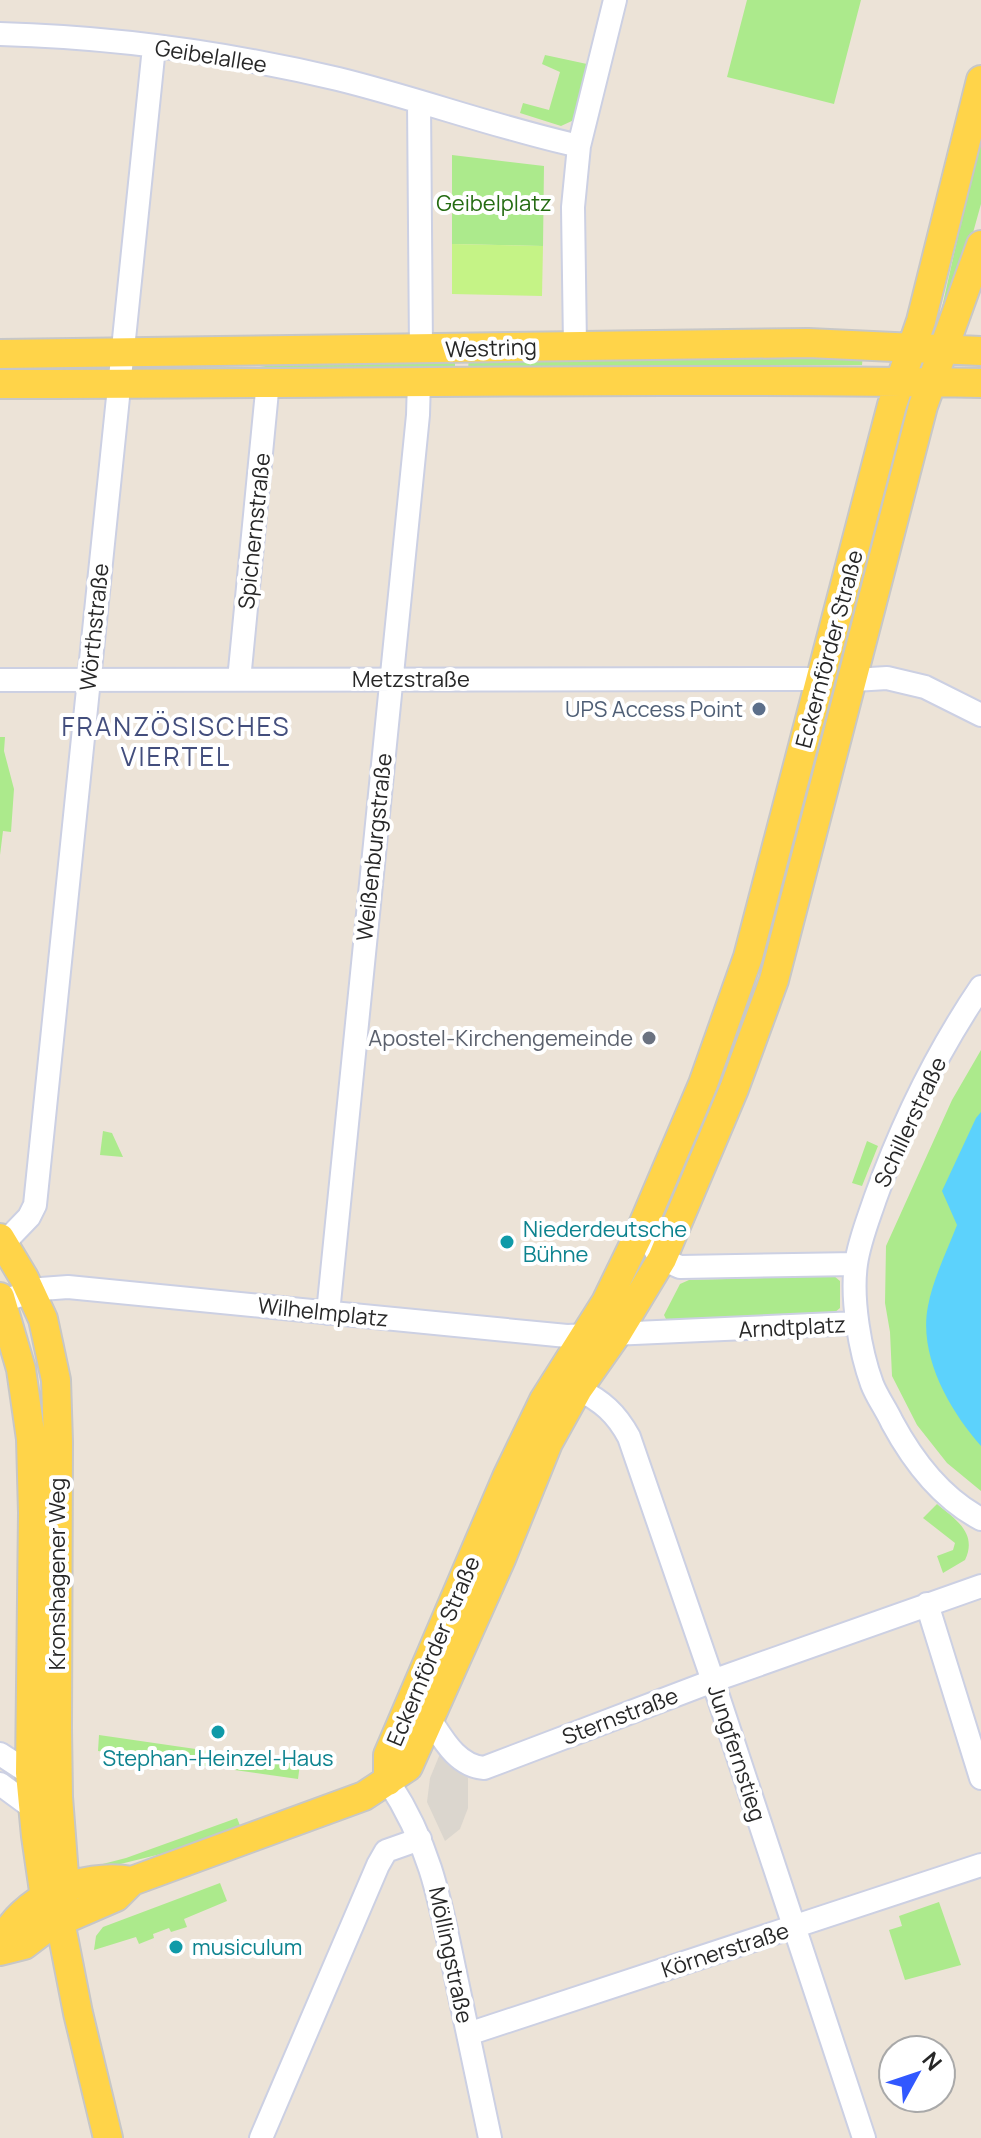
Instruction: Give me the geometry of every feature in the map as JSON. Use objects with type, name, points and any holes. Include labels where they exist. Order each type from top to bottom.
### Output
[{"type":"main road","name":"Eckernförder Straße","points":[[388,1781],[388,1755],[395,1745],[507,1477],[544,1400],[606,1302],[650,1209],[703,1084],[748,957],[811,679],[892,405],[914,347],[981,80]]},
{"type":"main road","name":"Eckernförder Straße","points":[[388,1781],[408,1767],[431,1721],[548,1443],[586,1393],[616,1335],[662,1259],[714,1139],[774,980],[854,680],[893,519],[932,382],[981,245]]},
{"type":"main road","name":"Westring","points":[[0,354],[808,343],[981,351]]},
{"type":"main road","name":"Westring","points":[[0,384],[419,380],[902,380],[981,383]]},
{"type":"main road","name":"Kronshagener Weg","points":[[2,1241],[30,1292],[48,1338],[57,1400],[56,1636],[46,1803],[57,1902],[81,2027],[108,2138]]},
{"type":"main road","name":"Kronshagener Weg","points":[[1,1300],[21,1369],[31,1439],[30,1773],[46,1803]]},
{"type":"main road","points":[[0,1945],[9,1926],[57,1902],[116,1897],[132,1881],[351,1802],[388,1781]]},
{"type":"main road","points":[[0,1951],[24,1945],[57,1902]]},
{"type":"street","points":[[575,346],[573,207],[579,146],[615,0]]},
{"type":"street","name":"Geibelallee","points":[[0,34],[154,47],[256,62],[340,80],[419,102]]},
{"type":"street","name":"Wörthstraße","points":[[2,1241],[29,1217],[35,1205],[154,47]]},
{"type":"street","points":[[421,350],[419,102],[579,146]]},
{"type":"street","name":"Weißenburgstraße","points":[[328,1313],[418,415],[419,380]]},
{"type":"street","name":"Spichernstraße","points":[[239,680],[268,381]]},
{"type":"street","points":[[854,680],[887,678],[925,687],[981,715]]},
{"type":"street","name":"Metzstraße","points":[[0,680],[811,679]]},
{"type":"street","name":"Schillerstraße","points":[[856,1264],[866,1224],[890,1158],[939,1059],[981,987]]},
{"type":"street","name":"Eckernförder Straße","points":[[650,1209],[655,1250],[662,1259]]},
{"type":"street","points":[[662,1259],[689,1268],[856,1264]]},
{"type":"street","name":"Arndtplatz","points":[[616,1335],[857,1323],[856,1264]]},
{"type":"street","name":"Wilhelmplatz","points":[[1,1300],[68,1287],[584,1337],[616,1335]]},
{"type":"street","points":[[857,1323],[872,1384],[906,1447],[920,1468],[980,1520]]},
{"type":"street","name":"Jungfernstieg","points":[[586,1393],[619,1419],[629,1437],[864,2138]]},
{"type":"street","name":"Sternstraße","points":[[431,1721],[455,1754],[471,1767],[484,1768],[713,1681],[972,1589],[981,1568]]},
{"type":"street","points":[[927,1604],[981,1778]]},
{"type":"street","points":[[0,1754],[30,1773]]},
{"type":"street","name":"Möllingstraße","points":[[388,1781],[403,1803],[420,1839],[438,1888],[490,2138]]},
{"type":"street","points":[[0,1784],[46,1803]]},
{"type":"street","points":[[261,2138],[378,1865],[386,1851],[420,1839]]},
{"type":"street","name":"Körnerstraße","points":[[468,2034],[981,1865]]},
{"type":"green space","points":[[747,0],[861,0],[834,104],[727,77]]},
{"type":"green space","points":[[545,55],[587,64],[574,120],[561,126],[520,113],[523,103],[549,110],[560,72],[542,64]]},
{"type":"green space","points":[[981,133],[981,204],[951,312],[941,312]]},
{"type":"green space","name":"Geibelplatz","points":[[452,155],[544,166],[543,246],[452,244]]},
{"type":"green space","points":[[452,244],[543,246],[542,296],[452,294]]},
{"type":"green space","points":[[469,355],[863,355],[862,365],[700,365],[564,371],[468,371]]},
{"type":"green space","points":[[455,356],[455,371],[156,373],[156,368],[259,367],[286,363]]},
{"type":"green space","points":[[0,737],[5,737],[4,751],[14,789],[11,832],[3,831],[0,855]]},
{"type":"green space","points":[[981,1050],[981,1491],[947,1463],[917,1425],[892,1376],[885,1303],[886,1246],[952,1100]]},
{"type":"green space","points":[[103,1131],[112,1133],[123,1157],[100,1155]]},
{"type":"green space","points":[[867,1141],[878,1146],[862,1186],[852,1183]]},
{"type":"green space","points":[[834,1276],[840,1281],[840,1308],[834,1313],[667,1321],[664,1315],[680,1284],[689,1280]]},
{"type":"green space","points":[[937,1504],[963,1528],[969,1542],[965,1560],[943,1573],[937,1556],[953,1550],[955,1543],[923,1518]]},
{"type":"green space","points":[[99,1735],[300,1764],[298,1779],[98,1751]]},
{"type":"green space","points":[[237,1818],[241,1828],[173,1851],[92,1871],[91,1867],[126,1858]]},
{"type":"green space","points":[[220,1883],[227,1901],[184,1919],[187,1927],[171,1932],[169,1928],[139,1944],[136,1937],[94,1950],[96,1936],[103,1927]]},
{"type":"green space","points":[[939,1902],[961,1965],[905,1980],[889,1930],[902,1926],[899,1916]]},
{"type":"shaded area","points":[[442,1749],[468,1778],[468,1808],[460,1829],[445,1841],[427,1802],[430,1778]]},
{"type":"water","points":[[981,1112],[981,1446],[958,1416],[939,1382],[932,1363],[926,1325],[933,1286],[957,1225],[942,1191]]},
{"type":"place","name":"UPS Access Point","points":[[759,709]]},
{"type":"place","name":"Apostel-Kirchengemeinde","points":[[649,1038]]},
{"type":"place","name":"Niederdeutsche Bühne","points":[[507,1242]]},
{"type":"place","name":"Stephan-Heinzel-Haus","points":[[218,1732]]},
{"type":"place","name":"musiculum","points":[[176,1947]]},
{"type":"district","name":"FRANZÖSISCHES VIERTEL","points":[[176,741]]}]
